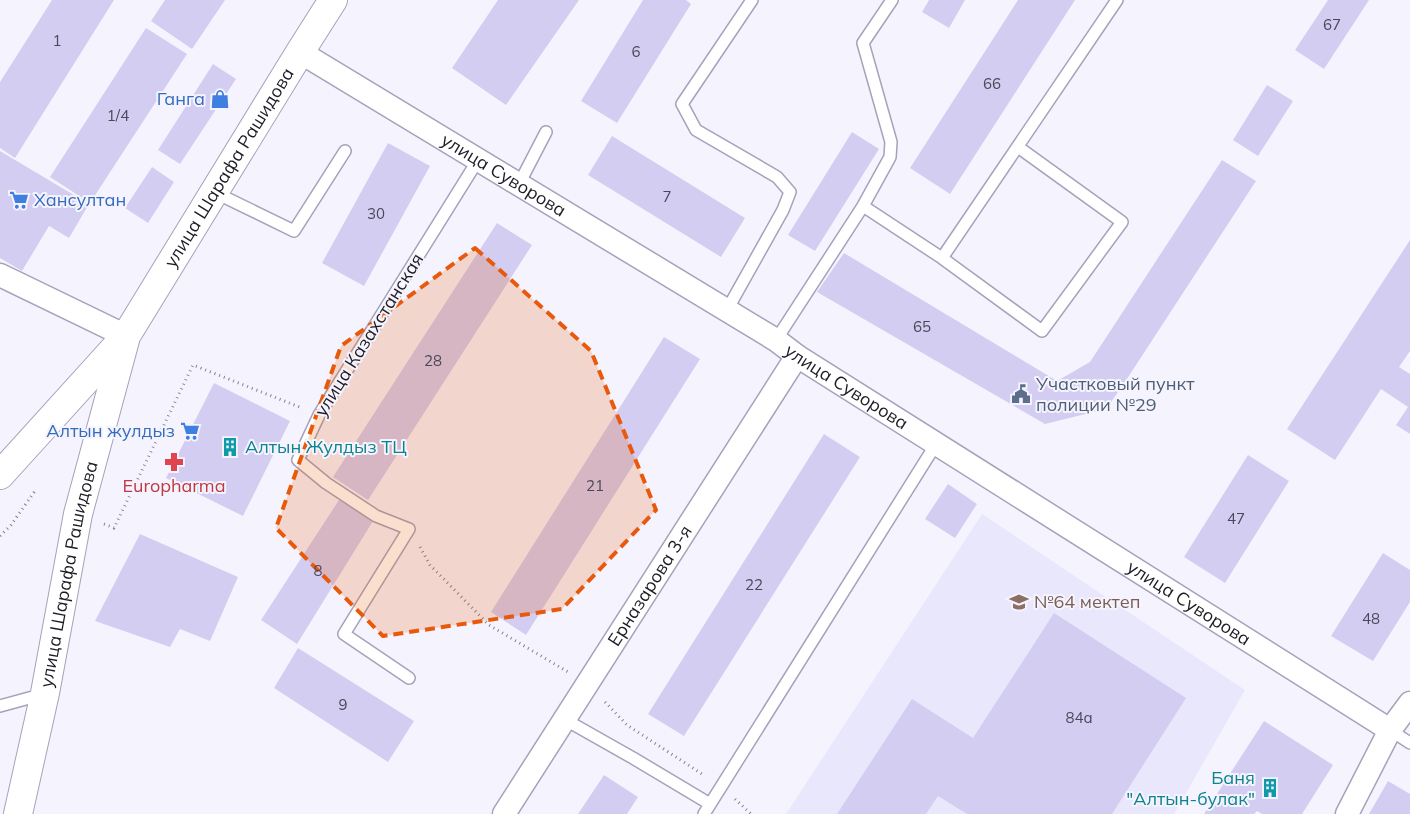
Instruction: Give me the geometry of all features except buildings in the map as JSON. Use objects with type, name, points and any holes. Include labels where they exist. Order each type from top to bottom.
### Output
[{"type":"main road","name":"улица Шарафа Рашидова","points":[[0,475],[126,336],[333,0]]},
{"type":"main road","name":"улица Шарафа Рашидова","points":[[18,814],[46,693],[78,514],[126,336]]},
{"type":"street","name":"улица Суворова","points":[[300,52],[776,340],[797,356],[1390,730]]},
{"type":"street","points":[[0,275],[126,336]]},
{"type":"street","name":"Ерназарова 3-я","points":[[504,814],[797,356]]},
{"type":"street","points":[[1347,814],[1390,730],[1410,703]]},
{"type":"lane","points":[[727,310],[783,210],[790,192],[777,177],[696,130],[682,104],[752,0]]},
{"type":"lane","points":[[776,340],[863,206],[890,157],[891,142],[863,43],[892,0]]},
{"type":"lane","points":[[942,258],[1117,0]]},
{"type":"lane","points":[[519,184],[546,132]]},
{"type":"lane","points":[[863,206],[942,258],[1042,331],[1122,222],[1018,147]]},
{"type":"lane","points":[[214,192],[294,231],[345,151]]},
{"type":"lane","name":"улица Казахстанская","points":[[409,678],[344,634],[409,529],[376,516],[326,483],[298,460],[319,415],[478,160]]},
{"type":"lane","points":[[564,720],[633,758],[707,809],[936,444]]},
{"type":"lane","points":[[0,706],[46,693]]},
{"type":"lane","points":[[1390,730],[1410,743]]},
{"type":"path","points":[[78,514],[114,528],[193,365],[319,415]]},
{"type":"path","points":[[0,536],[11,525],[35,490]]},
{"type":"highlighted area","points":[[475,248],[591,351],[656,510],[562,609],[383,636],[276,528],[341,346]]},
{"type":"shaded area","name":"№64 мектеп","points":[[982,514],[1245,690],[1174,814],[786,814]]},
{"type":"place","name":"Ганга","points":[[220,99]]},
{"type":"place","name":"Хансултан","points":[[19,200]]},
{"type":"place","name":"Участковый пункт полиции №29","points":[[1021,394]]},
{"type":"place","name":"Алтын жулдыз","points":[[190,431]]},
{"type":"place","name":"Алтын Жулдыз ТЦ","points":[[230,447]]},
{"type":"place","name":"Europharma","points":[[174,462]]},
{"type":"place","name":"№64 мектеп","points":[[1019,602]]},
{"type":"place","name":"Баня \"Алтын-булак\"","points":[[1270,788]]}]
